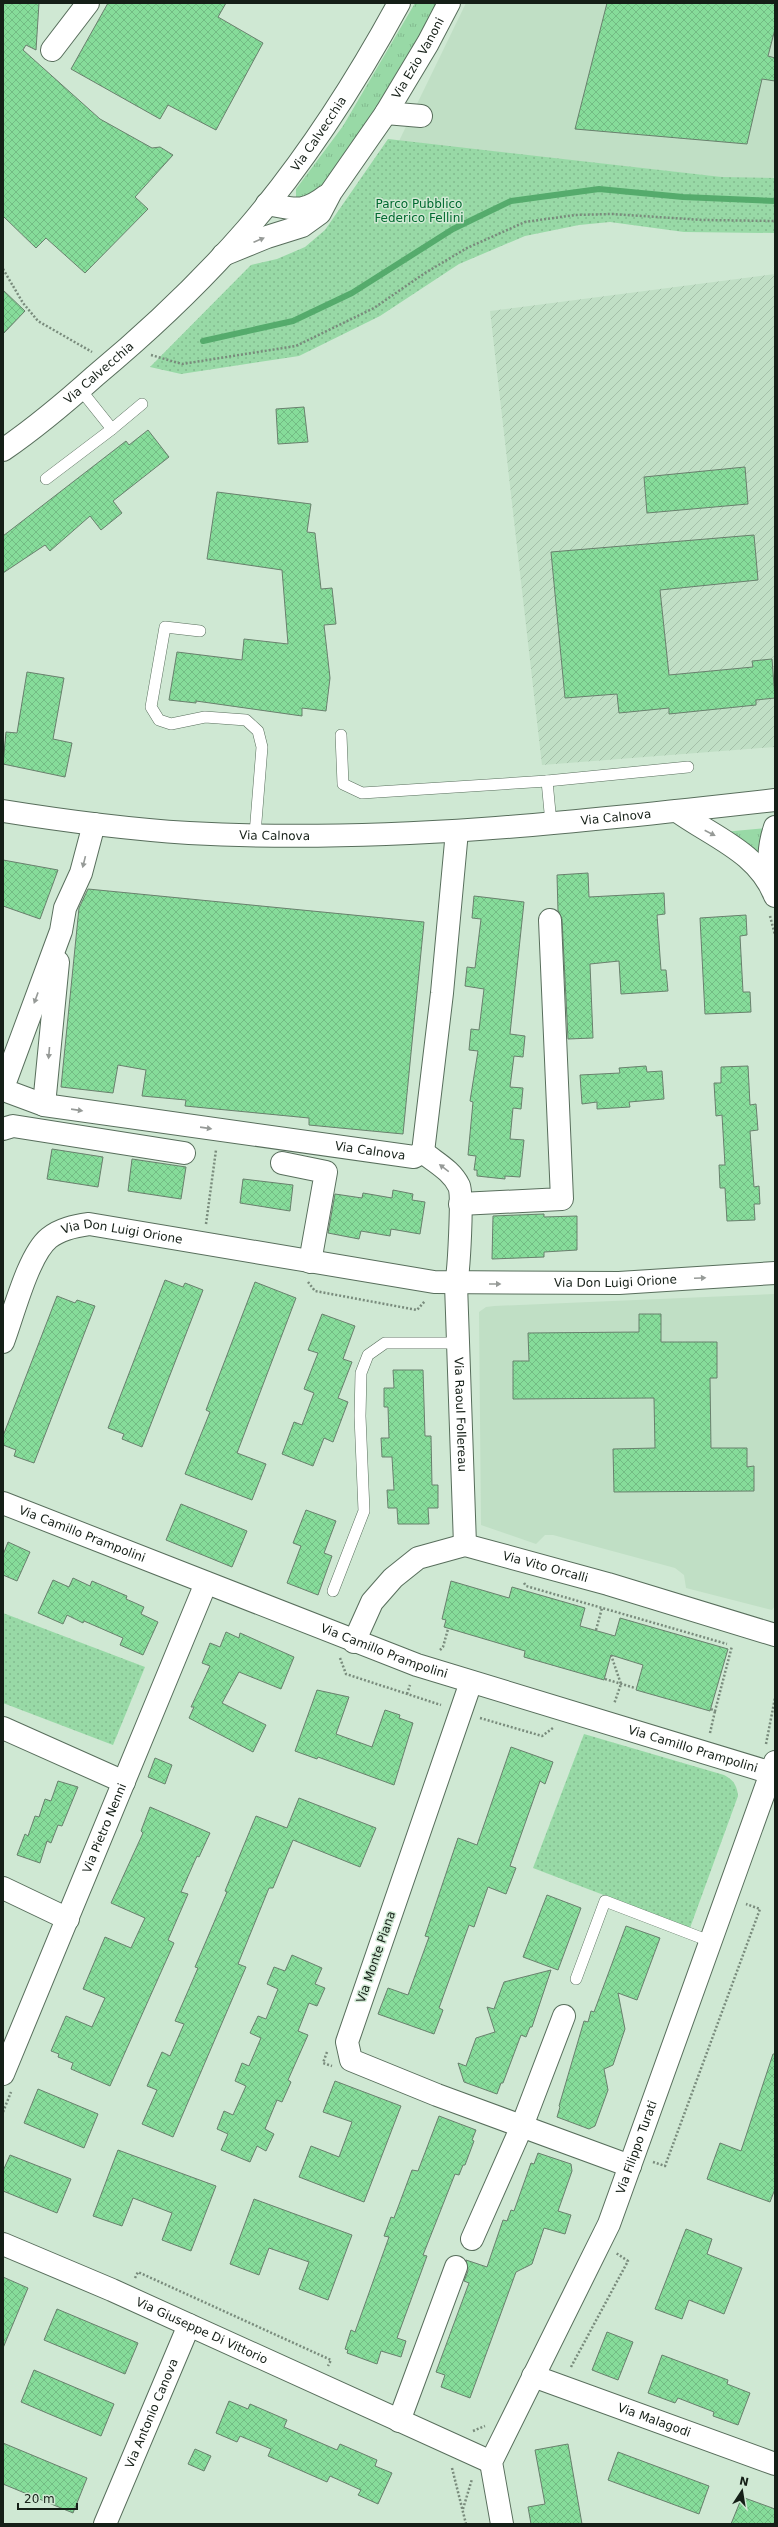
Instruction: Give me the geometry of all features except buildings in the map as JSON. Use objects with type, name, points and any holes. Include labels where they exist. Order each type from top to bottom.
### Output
[{"type":"street","points":[[52,50],[88,3]]},
{"type":"street","name":"Via Calvecchia","points":[[5,446],[80,389],[174,306],[223,255],[267,204],[346,92],[399,3]]},
{"type":"street","name":"Via Ezio Vanoni","points":[[373,134],[428,43],[449,3]]},
{"type":"street","name":"Via Ezio Vanoni","points":[[386,113],[421,116]]},
{"type":"street","name":"Via Calvecchia","points":[[223,255],[267,237],[302,226],[320,213],[331,192],[373,134]]},
{"type":"street","points":[[267,204],[295,209],[311,208],[331,192]]},
{"type":"street","name":"Via Calnova","points":[[3,811],[94,824],[189,833],[331,835],[456,831],[678,811],[775,800]]},
{"type":"street","points":[[678,811],[699,827],[730,843],[753,861],[774,894]]},
{"type":"street","name":"Via Calnova","points":[[44,1105],[61,931],[65,908],[81,873],[94,824]]},
{"type":"street","points":[[774,894],[768,869],[768,850],[775,827]]},
{"type":"street","name":"Via Calnova","points":[[61,931],[4,1085],[10,1092],[44,1105],[414,1157],[423,1152],[442,993],[456,831]]},
{"type":"street","points":[[460,1196],[562,1199],[550,920]]},
{"type":"street","points":[[3,1128],[13,1126],[184,1153]]},
{"type":"street","points":[[423,1152],[451,1174],[460,1196],[459,1266],[456,1284]]},
{"type":"street","points":[[282,1163],[326,1172],[307,1269]]},
{"type":"street","name":"Via Don Luigi Orione","points":[[4,1334],[34,1258],[48,1239],[67,1228],[89,1224],[307,1269],[456,1284],[619,1283],[775,1273]]},
{"type":"street","name":"Via Raoul Follereau","points":[[456,1284],[465,1545]]},
{"type":"street","name":"Via Camillo Prampolini","points":[[3,1503],[354,1642],[417,1665],[608,1722],[774,1769]]},
{"type":"street","points":[[354,1642],[372,1602],[393,1578],[418,1558],[465,1545]]},
{"type":"street","name":"Via Vito Orcalli","points":[[465,1545],[608,1584],[775,1635]]},
{"type":"street","name":"Via Pietro Nenni","points":[[3,2074],[206,1583]]},
{"type":"street","name":"Via Monte Piana","points":[[471,1682],[347,2042],[351,2060],[522,2126],[639,2167]]},
{"type":"street","points":[[3,1728],[124,1782]]},
{"type":"street","name":"Via Filippo Turati","points":[[491,2462],[602,2238],[639,2167],[712,1942],[774,1769]]},
{"type":"street","points":[[3,1888],[68,1919]]},
{"type":"street","points":[[472,2239],[522,2126],[564,2016]]},
{"type":"street","name":"Via Giuseppe Di Vittorio","points":[[3,2244],[112,2290],[444,2442],[491,2462]]},
{"type":"street","points":[[399,2421],[456,2267]]},
{"type":"street","name":"Via Antonio Canova","points":[[105,2524],[189,2325]]},
{"type":"street","name":"Via Malagodi","points":[[533,2376],[775,2464]]},
{"type":"street","points":[[491,2462],[502,2524]]},
{"type":"lane","points":[[80,389],[112,429]]},
{"type":"lane","points":[[46,479],[112,429],[142,404]]},
{"type":"lane","points":[[200,631],[165,627],[151,707],[159,720],[171,724],[206,717],[246,720],[258,731],[262,747],[255,834]]},
{"type":"lane","points":[[341,735],[343,784],[362,793],[547,781],[688,767]]},
{"type":"lane","points":[[547,781],[551,823]]},
{"type":"lane","points":[[333,1591],[364,1511],[360,1416],[361,1373],[368,1355],[385,1343],[458,1343]]},
{"type":"lane","points":[[576,1979],[605,1901],[712,1942]]},
{"type":"path","points":[[147,354],[182,364],[296,346],[374,308],[425,273],[467,248],[525,222],[575,215],[612,214],[719,220],[775,221]]},
{"type":"path","points":[[3,269],[23,303],[38,321],[93,353]]},
{"type":"path","points":[[205,1230],[218,1130]]},
{"type":"path","points":[[307,1269],[315,1291],[417,1310],[428,1298]]},
{"type":"path","points":[[522,1580],[526,1586],[733,1646],[715,1711],[711,1709]]},
{"type":"path","points":[[596,1630],[608,1584]]},
{"type":"path","points":[[438,1652],[443,1647],[448,1629]]},
{"type":"path","points":[[608,1722],[621,1684],[611,1656]]},
{"type":"path","points":[[605,1679],[635,1688]]},
{"type":"path","points":[[473,1716],[542,1736],[558,1725]]},
{"type":"path","points":[[639,2167],[651,2161],[665,2166],[760,1909],[746,1904],[748,1897]]},
{"type":"path","points":[[569,2372],[628,2261],[616,2253],[618,2246]]},
{"type":"path","points":[[134,2279],[138,2272],[330,2360],[324,2374]]},
{"type":"path","points":[[466,2432],[481,2428],[489,2420]]},
{"type":"path","points":[[444,2442],[440,2455],[452,2466],[466,2524]]},
{"type":"shaded area","points":[[466,3],[775,3],[775,170],[773,179],[721,177],[399,141]]},
{"type":"shaded area","points":[[775,274],[775,747],[542,765],[490,311]]},
{"type":"shaded area","points":[[775,1294],[775,1606],[772,1610],[686,1588],[684,1575],[675,1568],[553,1535],[545,1535],[536,1544],[481,1525],[479,1312],[486,1307],[494,1306]]},
{"type":"green space","points":[[415,3],[436,3],[422,32],[371,115],[317,195],[301,201],[296,197],[296,189],[343,126]]},
{"type":"green space","name":"Parco Pubblico Federico Fellini","points":[[388,139],[722,177],[775,178],[775,233],[684,232],[610,222],[579,225],[525,236],[459,264],[380,316],[299,356],[181,374],[150,367],[251,265],[277,259],[305,247],[325,230]]},
{"type":"green space","points":[[766,828],[760,859],[723,832]]},
{"type":"green space","points":[[3,1613],[145,1667],[113,1745],[3,1703]]},
{"type":"green space","points":[[584,1734],[724,1775],[730,1779],[737,1789],[738,1796],[690,1928],[533,1868]]},
{"type":"waterway","points":[[203,341],[293,321],[352,293],[453,229],[511,201],[599,189],[683,197],[775,201]]}]
